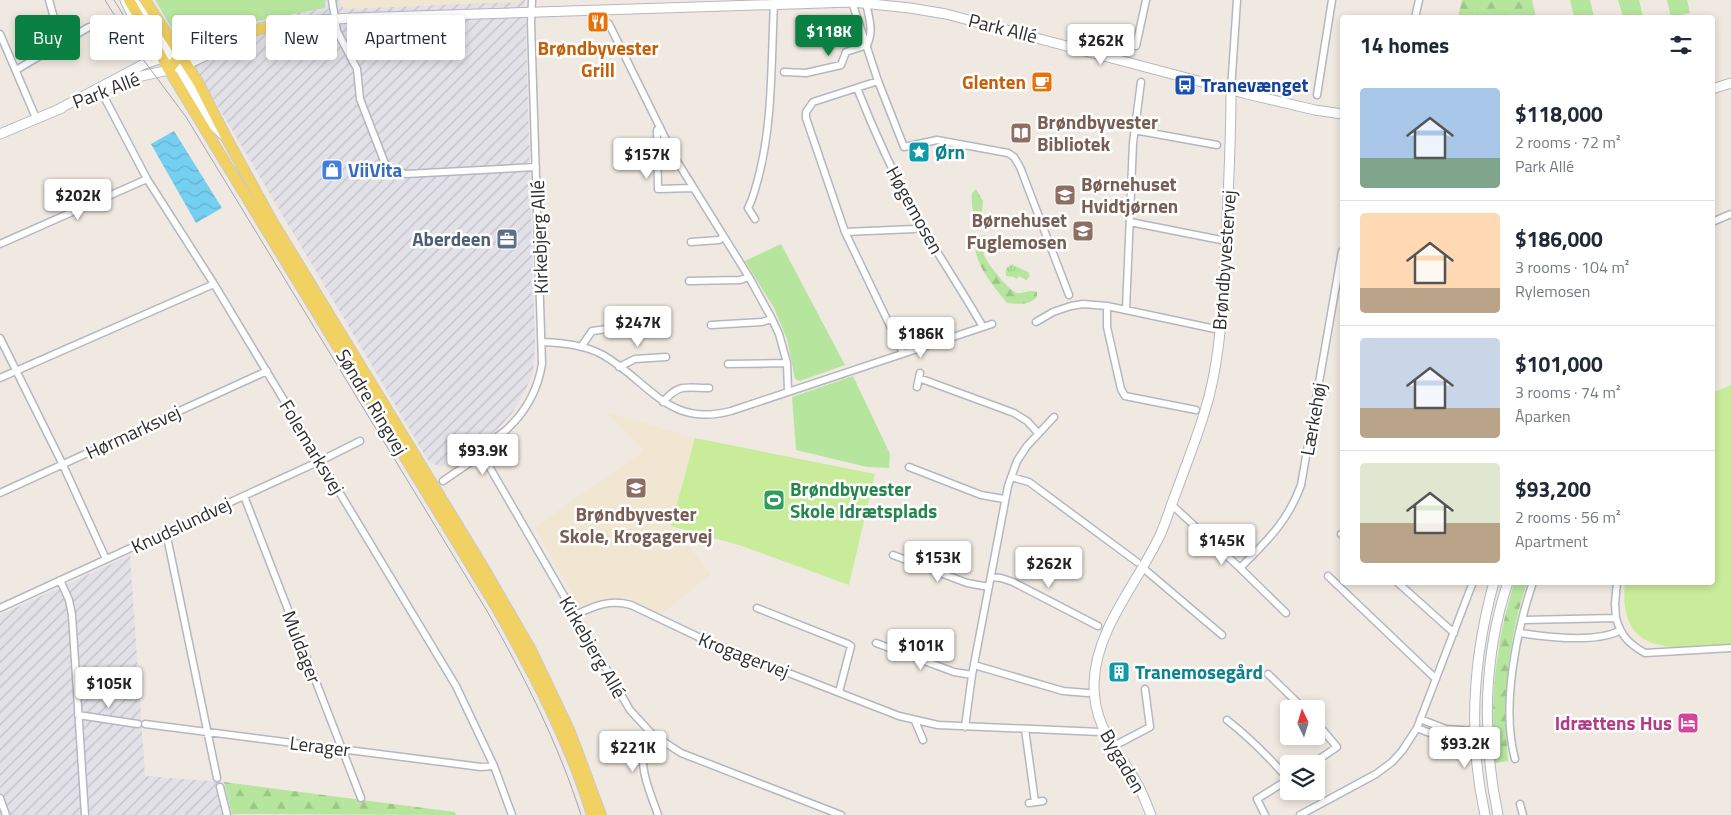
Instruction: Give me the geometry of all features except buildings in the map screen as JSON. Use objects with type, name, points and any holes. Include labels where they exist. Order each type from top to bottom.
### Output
[{"type":"main road","name":"Søndre Ringvej","points":[[131,0],[172,57]]},
{"type":"main road","name":"Søndre Ringvej","points":[[145,0],[172,56]]},
{"type":"main road","name":"Søndre Ringvej","points":[[174,60],[198,82],[272,221],[480,562],[531,650],[570,732],[601,815]]},
{"type":"main road","name":"Søndre Ringvej","points":[[174,60],[497,608],[547,702],[592,815]]},
{"type":"street","points":[[49,0],[53,15]]},
{"type":"street","points":[[125,0],[150,49],[151,57],[146,63]]},
{"type":"street","points":[[332,0],[334,15]]},
{"type":"street","name":"Kirkebjerg Allé","points":[[532,0],[542,367],[532,396],[518,418],[490,443],[485,454],[486,461],[630,710],[652,734],[681,753],[841,815]]},
{"type":"street","points":[[1136,46],[1146,0]]},
{"type":"street","name":"Brøndbyvestervej","points":[[1170,508],[1205,411],[1214,375],[1220,330],[1237,0]]},
{"type":"street","points":[[1317,95],[1332,0]]},
{"type":"street","points":[[1416,15],[1419,0]]},
{"type":"street","points":[[852,1],[878,81],[904,147],[937,140],[1008,153],[1014,157],[1020,167],[1069,295]]},
{"type":"street","points":[[784,72],[806,74],[841,65],[846,52],[867,45],[871,36],[871,30],[866,1]]},
{"type":"street","name":"Park Allé","points":[[337,19],[866,1],[946,14],[1232,90],[1315,110],[1340,114]]},
{"type":"street","points":[[755,219],[748,208],[764,157],[774,4]]},
{"type":"street","points":[[610,24],[660,127],[693,188],[749,277],[772,319],[781,340],[787,362],[788,392]]},
{"type":"street","points":[[80,32],[89,27]]},
{"type":"street","points":[[337,30],[357,69],[362,102],[386,166],[406,174],[536,167]]},
{"type":"street","points":[[0,34],[36,118]]},
{"type":"street","points":[[16,70],[33,60]]},
{"type":"street","name":"Park Allé","points":[[0,134],[57,110],[100,89],[146,63],[174,60]]},
{"type":"street","name":"Park Allé","points":[[100,89],[137,77],[174,60]]},
{"type":"street","points":[[878,81],[813,102],[806,112],[806,118],[846,232],[904,353]]},
{"type":"street","points":[[1126,310],[1134,130],[1141,82]]},
{"type":"street","points":[[1715,88],[1731,83]]},
{"type":"street","name":"Høgemosen","points":[[857,88],[887,160],[922,226],[983,327]]},
{"type":"street","name":"Folemarksvej","points":[[100,89],[147,179],[214,284],[456,686],[494,766],[512,815]]},
{"type":"street","points":[[660,127],[657,130],[658,189],[693,188]]},
{"type":"street","points":[[1134,130],[1218,145]]},
{"type":"street","points":[[0,244],[147,179]]},
{"type":"street","points":[[1715,221],[1731,214]]},
{"type":"street","points":[[1130,222],[1226,240]]},
{"type":"street","points":[[846,232],[922,226]]},
{"type":"street","points":[[691,242],[719,240],[724,237]]},
{"type":"street","name":"Lærkehøj","points":[[1240,568],[1282,524],[1294,505],[1301,484],[1340,262]]},
{"type":"street","points":[[689,281],[740,280],[749,277]]},
{"type":"street","points":[[0,378],[214,284]]},
{"type":"street","points":[[1036,322],[1053,312],[1083,304],[1107,306],[1220,330]]},
{"type":"street","points":[[1107,306],[1107,327],[1121,389],[1125,396],[1196,410]]},
{"type":"street","points":[[711,325],[762,322],[772,319]]},
{"type":"street","points":[[542,342],[581,347],[602,355],[663,402],[678,410],[698,414],[715,414],[788,392],[992,324]]},
{"type":"street","points":[[581,347],[592,331],[622,327]]},
{"type":"street","points":[[0,338],[63,464],[106,559]]},
{"type":"street","points":[[620,367],[635,359],[666,357]]},
{"type":"street","points":[[728,364],[787,362]]},
{"type":"street","name":"Hørmarksvej","points":[[0,493],[267,371]]},
{"type":"street","points":[[917,387],[920,375],[1014,413],[1027,421],[1038,433]]},
{"type":"street","points":[[663,402],[673,390],[679,388],[710,388]]},
{"type":"street","points":[[964,727],[1004,499],[1017,460],[1026,446],[1054,416]]},
{"type":"street","name":"Knudslundvej","points":[[0,608],[360,441]]},
{"type":"street","name":"Kirkebjerg Allé","points":[[443,481],[485,454]]},
{"type":"street","points":[[909,467],[981,494],[1004,499]]},
{"type":"street","points":[[1011,477],[1029,482],[1140,565],[1222,635]]},
{"type":"street","name":"Muldager","points":[[244,496],[361,798]]},
{"type":"street","points":[[1170,508],[1240,568],[1286,613]]},
{"type":"street","name":"Bygaden","points":[[1150,815],[1145,798],[1136,781],[1112,747],[1104,731],[1094,682],[1100,649],[1107,631],[1140,565],[1161,533],[1170,508]]},
{"type":"street","points":[[166,532],[218,778]]},
{"type":"street","points":[[893,555],[967,583],[989,587]]},
{"type":"street","points":[[1328,576],[1436,679]]},
{"type":"street","points":[[991,577],[1013,582],[1098,626]]},
{"type":"street","points":[[60,580],[69,600],[72,615],[85,815]]},
{"type":"street","points":[[1400,585],[1454,633]]},
{"type":"street","points":[[1300,815],[1376,774],[1402,752],[1417,728],[1472,585]]},
{"type":"street","points":[[1485,815],[1479,780],[1475,735],[1477,668],[1483,626],[1493,585]]},
{"type":"street","points":[[1498,815],[1493,787],[1488,734],[1488,690],[1493,647],[1507,585]]},
{"type":"street","points":[[1515,759],[1512,746],[1511,692],[1522,620],[1532,585]]},
{"type":"street","points":[[1617,585],[1615,604],[1619,631],[1633,646],[1645,653],[1731,648]]},
{"type":"street","name":"Krogagervej","points":[[574,615],[604,603],[617,602],[631,605],[693,635],[915,721],[964,727],[1104,731]]},
{"type":"street","points":[[757,608],[851,646],[839,692]]},
{"type":"street","points":[[1522,620],[1616,618]]},
{"type":"street","points":[[1520,633],[1550,637],[1605,636],[1619,631]]},
{"type":"street","points":[[876,643],[954,672],[972,675]]},
{"type":"street","points":[[974,665],[1063,691],[1088,693]]},
{"type":"street","points":[[1268,674],[1295,700]]},
{"type":"street","points":[[1112,747],[1150,727],[1145,689]]},
{"type":"street","name":"Lerager","points":[[78,715],[481,768],[494,766]]},
{"type":"street","points":[[1420,719],[1446,729],[1475,735]]},
{"type":"street","points":[[1227,720],[1252,740],[1280,770]]},
{"type":"street","points":[[915,721],[923,740]]},
{"type":"street","points":[[1417,728],[1445,738],[1488,734]]},
{"type":"street","points":[[1024,729],[1032,803],[1043,801]]},
{"type":"street","points":[[1325,733],[1337,748],[1325,756]]},
{"type":"street","points":[[652,734],[646,744],[642,763],[658,815]]},
{"type":"street","points":[[1265,815],[1257,799],[1280,784]]},
{"type":"street","points":[[220,787],[227,815]]},
{"type":"street","points":[[0,798],[6,815]]},
{"type":"street","points":[[1520,804],[1523,815]]},
{"type":"shaded area","points":[[155,0],[525,0],[535,346],[533,373],[525,391],[513,412],[498,429],[441,467],[429,462],[191,60],[256,60],[256,15],[172,15],[172,29]]},
{"type":"shaded area","points":[[340,0],[522,0],[519,2],[345,9],[341,6]]},
{"type":"shaded area","name":"Brøndbyvester Skole, Krogagervej","points":[[606,412],[695,438],[672,526],[711,574],[660,615],[628,597],[594,601],[579,607],[535,527],[644,451]]},
{"type":"shaded area","points":[[130,555],[145,776],[224,782],[232,814],[238,815],[0,815],[0,615]]},
{"type":"green space","points":[[155,0],[325,0],[325,8],[288,15],[266,15],[266,19],[256,21],[256,15],[172,15],[172,29]]},
{"type":"green space","points":[[1462,0],[1532,0],[1536,15],[1458,15]]},
{"type":"green space","points":[[1570,0],[1590,0],[1594,15],[1574,15]]},
{"type":"green space","points":[[1618,0],[1639,0],[1643,15],[1622,15]]},
{"type":"green space","points":[[1667,0],[1687,0],[1690,13],[1671,15]]},
{"type":"green space","points":[[976,189],[983,201],[982,213],[989,225],[983,228],[977,226],[974,218],[972,193]]},
{"type":"green space","points":[[985,235],[984,255],[993,270],[1017,293],[1037,292],[1037,297],[1034,300],[1023,304],[1007,303],[990,281],[980,264],[975,247],[976,238]]},
{"type":"green space","points":[[781,244],[845,365],[800,381],[795,379],[787,339],[774,308],[745,261]]},
{"type":"green space","points":[[1011,264],[1028,272],[1030,276],[1026,280],[1019,276],[1017,279],[1006,276],[1006,269]]},
{"type":"green space","points":[[853,376],[890,454],[889,468],[867,467],[796,450],[792,397]]},
{"type":"green space","points":[[1731,385],[1731,646],[1672,647],[1655,644],[1641,637],[1631,625],[1625,608],[1625,585],[1715,585],[1715,391]]},
{"type":"green space","name":"Brøndbyvester Skole Idrætsplads","points":[[695,438],[875,474],[849,585],[742,546],[671,526]]},
{"type":"green space","points":[[1513,585],[1526,585],[1515,626],[1508,671],[1506,716],[1508,761],[1495,763],[1493,719],[1495,676],[1507,607]]},
{"type":"green space","points":[[224,782],[455,812],[456,815],[232,814]]},
{"type":"water","points":[[174,131],[222,208],[196,223],[151,144]]},
{"type":"tram line","points":[[105,0],[136,50],[186,117],[487,611],[514,660],[551,736],[581,815]]},
{"type":"tram line","points":[[114,0],[123,15]]},
{"type":"place","name":"Brøndbyvester Grill","points":[[598,22]]},
{"type":"place","name":"Glenten","points":[[1042,82]]},
{"type":"place","name":"Tranevænget","points":[[1185,85]]},
{"type":"place","name":"Brøndbyvester Bibliotek","points":[[1021,133]]},
{"type":"place","name":"Ørn","points":[[919,152]]},
{"type":"place","name":"ViiVita","points":[[332,170]]},
{"type":"place","name":"Børnehuset Hvidtjørnen","points":[[1065,195]]},
{"type":"place","name":"Børnehuset Fuglemosen","points":[[1083,231]]},
{"type":"place","name":"Aberdeen","points":[[507,239]]},
{"type":"place","name":"Brøndbyvester Skole, Krogagervej","points":[[636,488]]},
{"type":"place","name":"Brøndbyvester Skole Idrætsplads","points":[[774,500]]},
{"type":"place","name":"Tranemosegård","points":[[1119,672]]},
{"type":"place","name":"Idrættens Hus","points":[[1688,723]]}]
